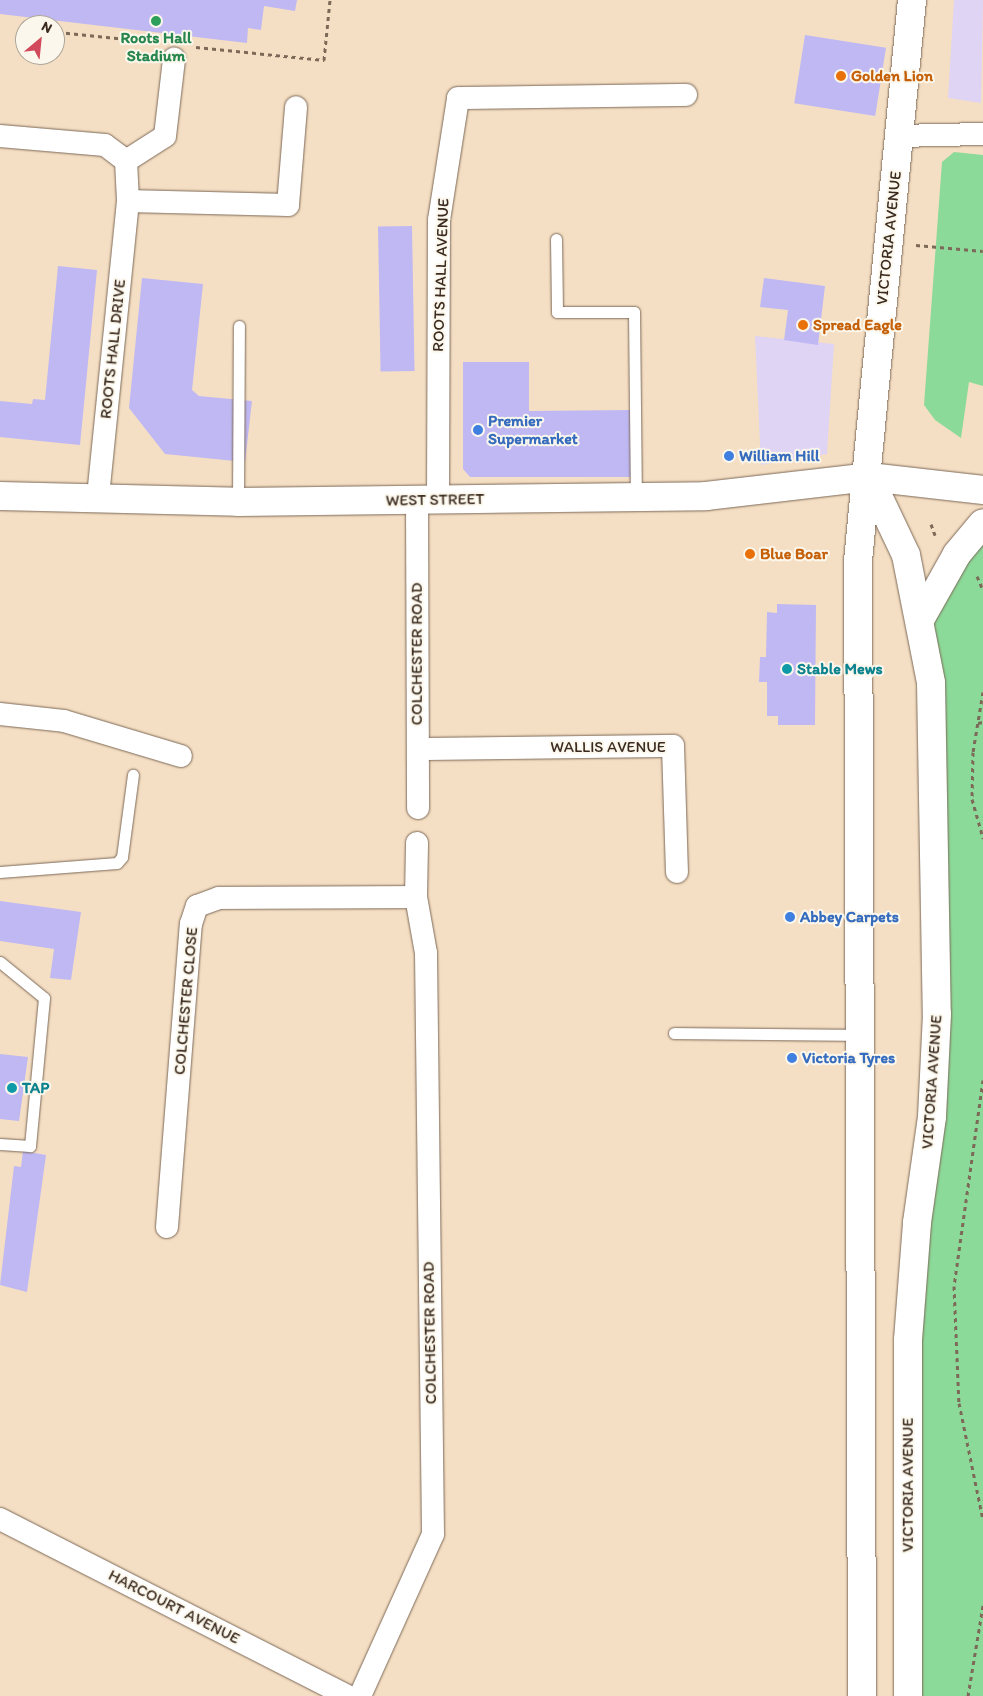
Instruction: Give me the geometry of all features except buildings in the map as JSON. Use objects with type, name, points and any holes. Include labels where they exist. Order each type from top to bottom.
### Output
[{"type":"main road","name":"VICTORIA AVENUE","points":[[862,1696],[858,561],[869,477],[888,243],[912,0]]},
{"type":"main road","name":"VICTORIA AVENUE","points":[[869,477],[906,555],[920,618],[931,683],[937,1014],[932,1117],[916,1223],[908,1340],[908,1696]]},
{"type":"main road","name":"WEST STREET","points":[[0,496],[238,502],[706,496],[869,477],[983,490]]},
{"type":"main road","points":[[920,618],[957,554],[983,524]]},
{"type":"street","points":[[0,136],[105,146],[126,161],[165,136],[176,50]]},
{"type":"street","name":"ROOTS HALL AVENUE","points":[[428,501],[439,220],[458,98],[686,95]]},
{"type":"street","points":[[128,201],[288,205],[296,107]]},
{"type":"street","points":[[899,136],[983,134]]},
{"type":"street","name":"ROOTS HALL DRIVE","points":[[98,498],[128,201],[126,161]]},
{"type":"street","name":"COLCHESTER ROAD","points":[[418,808],[418,748],[428,501]]},
{"type":"street","points":[[0,714],[64,721],[181,756]]},
{"type":"street","name":"WALLIS AVENUE","points":[[418,748],[673,746],[677,872]]},
{"type":"street","points":[[416,897],[417,843]]},
{"type":"street","name":"COLCHESTER ROAD","points":[[360,1696],[433,1534],[426,953],[416,897]]},
{"type":"street","name":"COLCHESTER CLOSE","points":[[167,1228],[192,924],[197,906],[219,898],[416,897]]},
{"type":"street","name":"HARCOURT AVENUE","points":[[0,1519],[348,1696]]},
{"type":"lane","points":[[556,239],[557,312],[634,312],[636,497]]},
{"type":"lane","points":[[238,502],[239,326]]},
{"type":"lane","points":[[0,872],[117,863],[122,857],[133,775]]},
{"type":"lane","points":[[0,962],[44,998],[30,1146],[0,1144]]},
{"type":"lane","points":[[674,1033],[861,1035]]},
{"type":"path","points":[[65,33],[176,50],[324,60],[330,0]]},
{"type":"path","points":[[888,243],[983,251]]},
{"type":"path","points":[[983,692],[978,724],[972,799],[983,838]]},
{"type":"path","points":[[978,724],[983,722]]},
{"type":"path","points":[[983,1080],[954,1286],[959,1403],[983,1520]]},
{"type":"path","points":[[968,1696],[983,1605]]},
{"type":"shaded area","points":[[954,0],[983,0],[981,103],[948,98]]},
{"type":"shaded area","points":[[755,336],[834,344],[827,454],[761,465]]},
{"type":"green space","points":[[954,152],[983,155],[983,386],[969,382],[961,438],[935,420],[924,405],[942,162]]},
{"type":"green space","points":[[983,536],[983,1696],[908,1696],[931,683],[921,618]]},
{"type":"place","name":"Roots Hall Stadium","points":[[156,21]]},
{"type":"place","name":"Golden Lion","points":[[841,76]]},
{"type":"place","name":"Spread Eagle","points":[[803,325]]},
{"type":"place","name":"Premier Supermarket","points":[[478,430]]},
{"type":"place","name":"William Hill","points":[[729,456]]},
{"type":"place","name":"Blue Boar","points":[[750,554]]},
{"type":"place","name":"Stable Mews","points":[[787,669]]},
{"type":"place","name":"Abbey Carpets","points":[[790,917]]},
{"type":"place","name":"Victoria Tyres","points":[[792,1058]]},
{"type":"place","name":"TAP","points":[[12,1088]]}]
